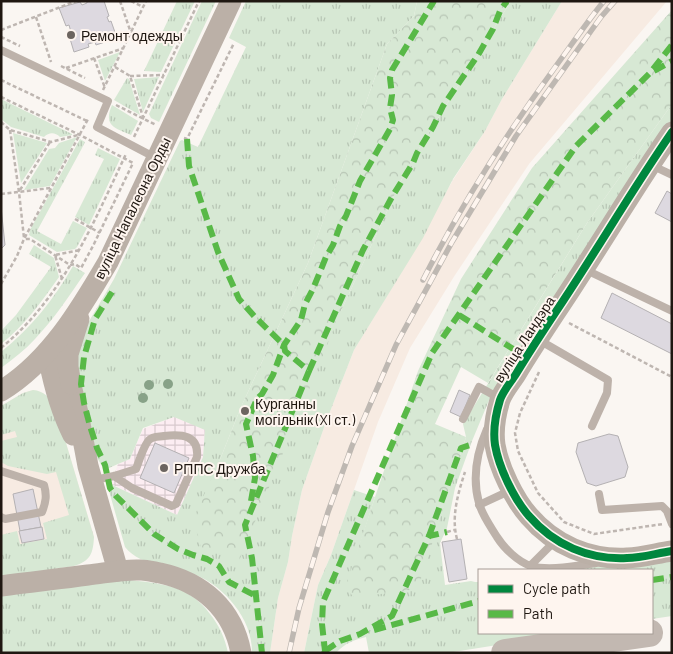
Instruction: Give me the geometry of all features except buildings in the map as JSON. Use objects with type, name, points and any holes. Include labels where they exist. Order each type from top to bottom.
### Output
[{"type":"highway","points":[[653,633],[672,630]]},
{"type":"highway","points":[[505,653],[642,634]]},
{"type":"main road","name":"вуліца Напалеона Орды","points":[[5,389],[24,375],[47,352],[66,328],[108,262],[231,1]]},
{"type":"main road","name":"вуліца Ландэра","points":[[672,132],[500,399],[495,444],[511,490],[517,501],[536,523],[556,540],[574,550],[589,554],[627,558],[672,551]]},
{"type":"main road","points":[[86,298],[68,354],[68,367],[63,387],[64,416],[90,473],[118,571]]},
{"type":"main road","points":[[47,352],[63,387]]},
{"type":"main road","points":[[5,389],[28,382],[39,381],[63,387]]},
{"type":"main road","points":[[1,586],[118,571],[143,570],[169,575],[206,592],[221,608],[234,628],[240,650]]},
{"type":"lane","points":[[1,50],[108,101],[97,127],[157,158]]},
{"type":"lane","points":[[650,164],[672,175]]},
{"type":"lane","points":[[584,269],[672,311]]},
{"type":"lane","points":[[537,339],[608,380],[608,393],[592,426]]},
{"type":"lane","points":[[464,420],[479,387],[500,399],[480,445],[476,488],[479,505],[492,528],[510,553],[530,566],[544,568],[627,558]]},
{"type":"lane","points":[[90,473],[114,476],[136,469],[148,441],[152,438],[178,434],[191,438],[196,444],[198,450],[197,458],[176,504],[172,506],[132,488],[114,476]]},
{"type":"lane","points":[[1,471],[44,485],[47,493],[42,512],[5,519],[1,517]]},
{"type":"lane","points":[[479,505],[511,490]]},
{"type":"lane","points":[[599,494],[602,510],[662,506],[672,523]]},
{"type":"lane","points":[[530,566],[556,540]]},
{"type":"path","points":[[1,30],[76,1]]},
{"type":"path","points":[[120,1],[131,33]]},
{"type":"path","points":[[131,1],[143,7]]},
{"type":"path","points":[[1,284],[105,87],[146,1]]},
{"type":"path","points":[[1,348],[27,325],[42,307],[80,250],[199,1]]},
{"type":"path","points":[[36,17],[51,62]]},
{"type":"path","points":[[187,140],[234,43]]},
{"type":"path","points":[[66,68],[124,48]]},
{"type":"path","points":[[94,58],[108,101],[144,119]]},
{"type":"path","points":[[115,67],[130,76],[164,75]]},
{"type":"path","points":[[130,76],[144,119]]},
{"type":"path","points":[[1,80],[87,121]]},
{"type":"path","points":[[1,97],[80,134],[133,163],[81,268],[74,264],[70,265],[30,239],[24,239]]},
{"type":"path","points":[[1,122],[10,130],[50,142],[80,134]]},
{"type":"path","points":[[10,130],[24,239]]},
{"type":"path","points":[[19,192],[50,142]]},
{"type":"path","points":[[1,194],[51,188]]},
{"type":"path","points":[[75,220],[100,233]]},
{"type":"path","points":[[55,255],[80,250]]},
{"type":"path","points":[[55,255],[62,279]]},
{"type":"path","points":[[567,322],[672,377]]},
{"type":"path","points":[[457,539],[454,530],[454,518],[465,472]]},
{"type":"path","points":[[594,534],[672,523]]},
{"type":"path","points":[[447,532],[454,530]]},
{"type":"shaded area","points":[[562,1],[667,1],[529,164],[455,275],[410,348],[378,422],[331,555],[318,585],[304,653],[270,653],[278,598],[288,562],[302,490],[354,350],[401,273],[453,180],[485,131],[502,99]]},
{"type":"shaded area","points":[[33,390],[43,393],[55,406],[94,537],[1,561],[1,406],[23,393]]},
{"type":"shaded area","points":[[174,417],[205,429],[203,457],[177,515],[111,484],[118,464],[130,459],[143,429]]},
{"type":"green space","points":[[177,1],[195,1],[161,72],[144,71]]},
{"type":"green space","points":[[202,1],[216,1],[159,122],[151,118],[149,114]]},
{"type":"green space","points":[[246,1],[417,1],[414,16],[387,44],[308,263],[241,407],[219,462],[341,311],[407,168],[511,1],[562,1],[502,99],[485,131],[453,179],[423,238],[354,350],[302,490],[288,562],[278,598],[270,653],[252,653],[248,629],[242,617],[227,596],[207,580],[187,572],[140,559],[125,547],[107,484],[177,515],[203,457],[205,430],[174,417],[143,428],[130,459],[109,468],[102,466],[90,446],[76,358],[85,328],[114,279],[180,141],[182,140],[198,147],[246,47],[229,38]]},
{"type":"green space","points":[[417,1],[511,1],[407,168],[341,311],[239,561],[201,547],[193,519],[241,407],[308,263],[387,44],[414,16]]},
{"type":"green space","points":[[672,10],[672,104],[587,223],[488,383],[461,367],[435,424],[466,437],[419,585],[407,591],[354,597],[345,588],[375,497],[418,371],[461,279],[532,168]]},
{"type":"green space","points":[[120,52],[105,81],[98,60]]},
{"type":"green space","points":[[159,77],[143,112],[134,79]]},
{"type":"green space","points":[[127,78],[129,79],[140,115],[114,100]]},
{"type":"green space","points":[[1,99],[72,135],[60,137],[52,133],[44,137],[11,127],[1,119]]},
{"type":"green space","points":[[672,104],[672,121],[490,398],[455,488],[447,528],[440,543],[445,585],[471,581],[478,582],[478,634],[566,634],[447,653],[369,653],[366,637],[350,642],[336,653],[304,653],[318,585],[331,555],[354,490],[375,497],[346,588],[418,585],[466,437],[463,424],[587,223]]},
{"type":"green space","points":[[112,105],[138,121],[131,135],[116,128],[110,122]]},
{"type":"green space","points":[[13,133],[47,143],[21,183]]},
{"type":"green space","points":[[77,137],[50,186],[24,190],[49,149],[55,148],[59,143]]},
{"type":"green space","points":[[80,139],[85,142],[37,231],[61,244],[73,221],[87,228],[75,249],[57,252],[29,235],[30,230]]},
{"type":"green space","points":[[98,148],[120,159],[89,225],[75,217],[104,159],[95,155]]},
{"type":"green space","points":[[34,245],[54,258],[59,277],[40,304],[10,337],[1,344],[1,331],[16,315],[51,267],[29,254]]},
{"type":"green space","points":[[73,266],[85,273],[67,299],[31,343],[1,368],[1,352],[41,312]]},
{"type":"green space","points":[[33,390],[46,395],[55,406],[94,537],[93,548],[88,559],[74,566],[1,577],[1,535],[17,531],[20,544],[47,539],[43,523],[69,515],[56,472],[47,474],[8,466],[1,462],[1,441],[17,437],[15,431],[1,435],[1,406],[23,393]]},
{"type":"green space","points":[[672,557],[672,616],[653,619],[653,569],[579,569]]},
{"type":"green space","points":[[118,579],[165,585],[183,591],[193,597],[204,606],[216,623],[228,653],[1,653],[1,595]]},
{"type":"railway","points":[[423,280],[453,224],[502,143],[604,1]]},
{"type":"railway","points":[[289,653],[299,608],[328,512],[352,446],[396,345],[452,242],[516,136],[601,17],[615,1]]},
{"type":"marked path","points":[[251,501],[255,478],[253,456],[246,424],[257,399],[273,375],[284,345],[301,320],[305,304],[346,216],[360,181],[390,129],[393,120],[390,108],[392,95],[390,78],[392,70],[434,1]]},
{"type":"marked path","points":[[309,371],[363,250],[443,106],[478,55],[507,1]]},
{"type":"marked path","points":[[653,69],[672,45]]},
{"type":"marked path","points":[[324,653],[323,602],[432,353],[576,146],[650,73],[672,61]]},
{"type":"marked path","points":[[187,139],[189,166],[218,252],[239,299],[284,345],[285,351],[309,371],[245,525],[252,558],[262,653]]},
{"type":"marked path","points":[[112,292],[95,319],[84,357],[81,384],[90,426],[105,465],[110,488],[154,534],[178,549],[207,559],[219,566],[229,582],[256,596]]},
{"type":"marked path","points":[[459,315],[526,357]]},
{"type":"marked path","points":[[429,536],[461,448],[473,444]]},
{"type":"marked path","points":[[325,651],[340,641],[360,634],[392,616],[429,536],[447,532]]},
{"type":"marked path","points":[[653,580],[672,577]]},
{"type":"marked path","points":[[374,630],[478,601]]},
{"type":"cycle path","points":[[672,132],[503,393],[497,411],[494,434],[500,463],[523,509],[539,526],[561,543],[586,553],[613,558],[633,558],[672,551]]},
{"type":"place","name":"Ремонт одежды","points":[[71,35]]},
{"type":"place","name":"Курганны могільнік (XI ст.)","points":[[245,411]]},
{"type":"place","name":"РППС Дружба","points":[[164,468]]}]
